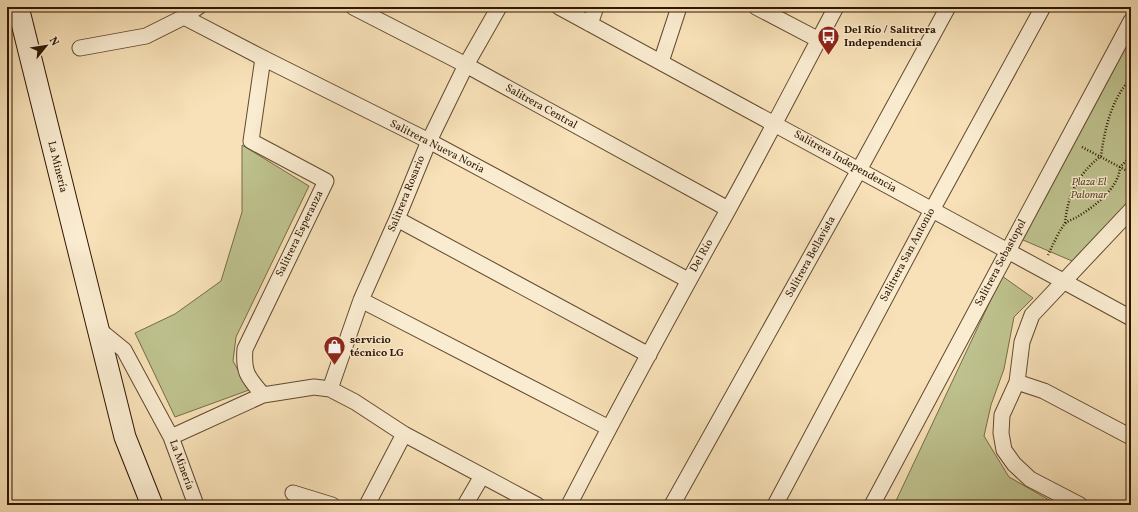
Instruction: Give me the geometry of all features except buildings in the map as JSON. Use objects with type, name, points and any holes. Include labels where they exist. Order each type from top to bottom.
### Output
[{"type":"main road","name":"La Minería","points":[[18,7],[124,437],[152,505]]},
{"type":"street","points":[[80,48],[146,36],[184,17],[198,7]]},
{"type":"street","name":"Salitrera Central","points":[[353,7],[466,66],[728,209]]},
{"type":"street","name":"Salitrera Rosario","points":[[330,389],[361,300],[397,219],[429,141],[466,66],[499,7]]},
{"type":"street","name":"Salitrera Independencia","points":[[559,7],[1131,318]]},
{"type":"street","points":[[590,24],[596,7]]},
{"type":"street","points":[[662,62],[679,7]]},
{"type":"street","points":[[756,7],[819,40]]},
{"type":"street","name":"Del Río","points":[[569,505],[608,428],[649,355],[836,7]]},
{"type":"street","name":"Salitrera Bellavista","points":[[672,505],[948,7]]},
{"type":"street","name":"Salitrera San Antonio","points":[[775,505],[932,210],[1044,7]]},
{"type":"street","name":"Salitrera Nueva Noria","points":[[184,17],[429,141],[688,280]]},
{"type":"street","name":"Salitrera Sebastopol","points":[[872,505],[1131,21]]},
{"type":"street","name":"Salitrera Esperanza","points":[[263,58],[251,141],[326,180],[245,349],[244,360],[246,371],[249,378],[263,395]]},
{"type":"street","points":[[1080,505],[1030,479],[1014,464],[1004,450],[1000,433],[1002,415],[1017,382],[1022,342],[1032,315],[1062,281],[1131,210]]},
{"type":"street","points":[[397,219],[649,355]]},
{"type":"street","points":[[361,300],[608,428]]},
{"type":"street","name":"La Minería","points":[[97,328],[124,350],[171,437],[196,505]]},
{"type":"street","points":[[1017,382],[1044,391],[1131,437]]},
{"type":"street","points":[[171,437],[263,395],[314,387],[330,389],[355,402],[404,434],[537,505]]},
{"type":"street","points":[[367,505],[404,434]]},
{"type":"street","points":[[466,505],[482,476]]},
{"type":"street","points":[[293,492],[332,505]]},
{"type":"path","points":[[1040,269],[1065,223],[1066,211],[1072,191],[1087,168],[1101,156],[1107,119],[1115,102],[1131,78]]},
{"type":"path","points":[[1068,140],[1131,173]]},
{"type":"path","points":[[1065,223],[1077,218],[1107,193],[1117,180],[1120,173],[1120,167],[1131,156]]},
{"type":"green space","name":"Plaza El Palomar","points":[[1131,27],[1131,204],[1079,264],[1016,237]]},
{"type":"green space","points":[[242,145],[309,186],[236,337],[233,361],[249,390],[175,417],[135,333],[175,314],[221,281],[242,212]]},
{"type":"green space","points":[[1002,276],[1033,298],[1014,317],[1004,369],[991,405],[984,436],[1009,477],[1058,505],[894,505]]},
{"type":"place","name":"Del Río / Salitrera Independencia","points":[[829,56]]},
{"type":"place","name":"servicio técnico LG","points":[[334,366]]}]
